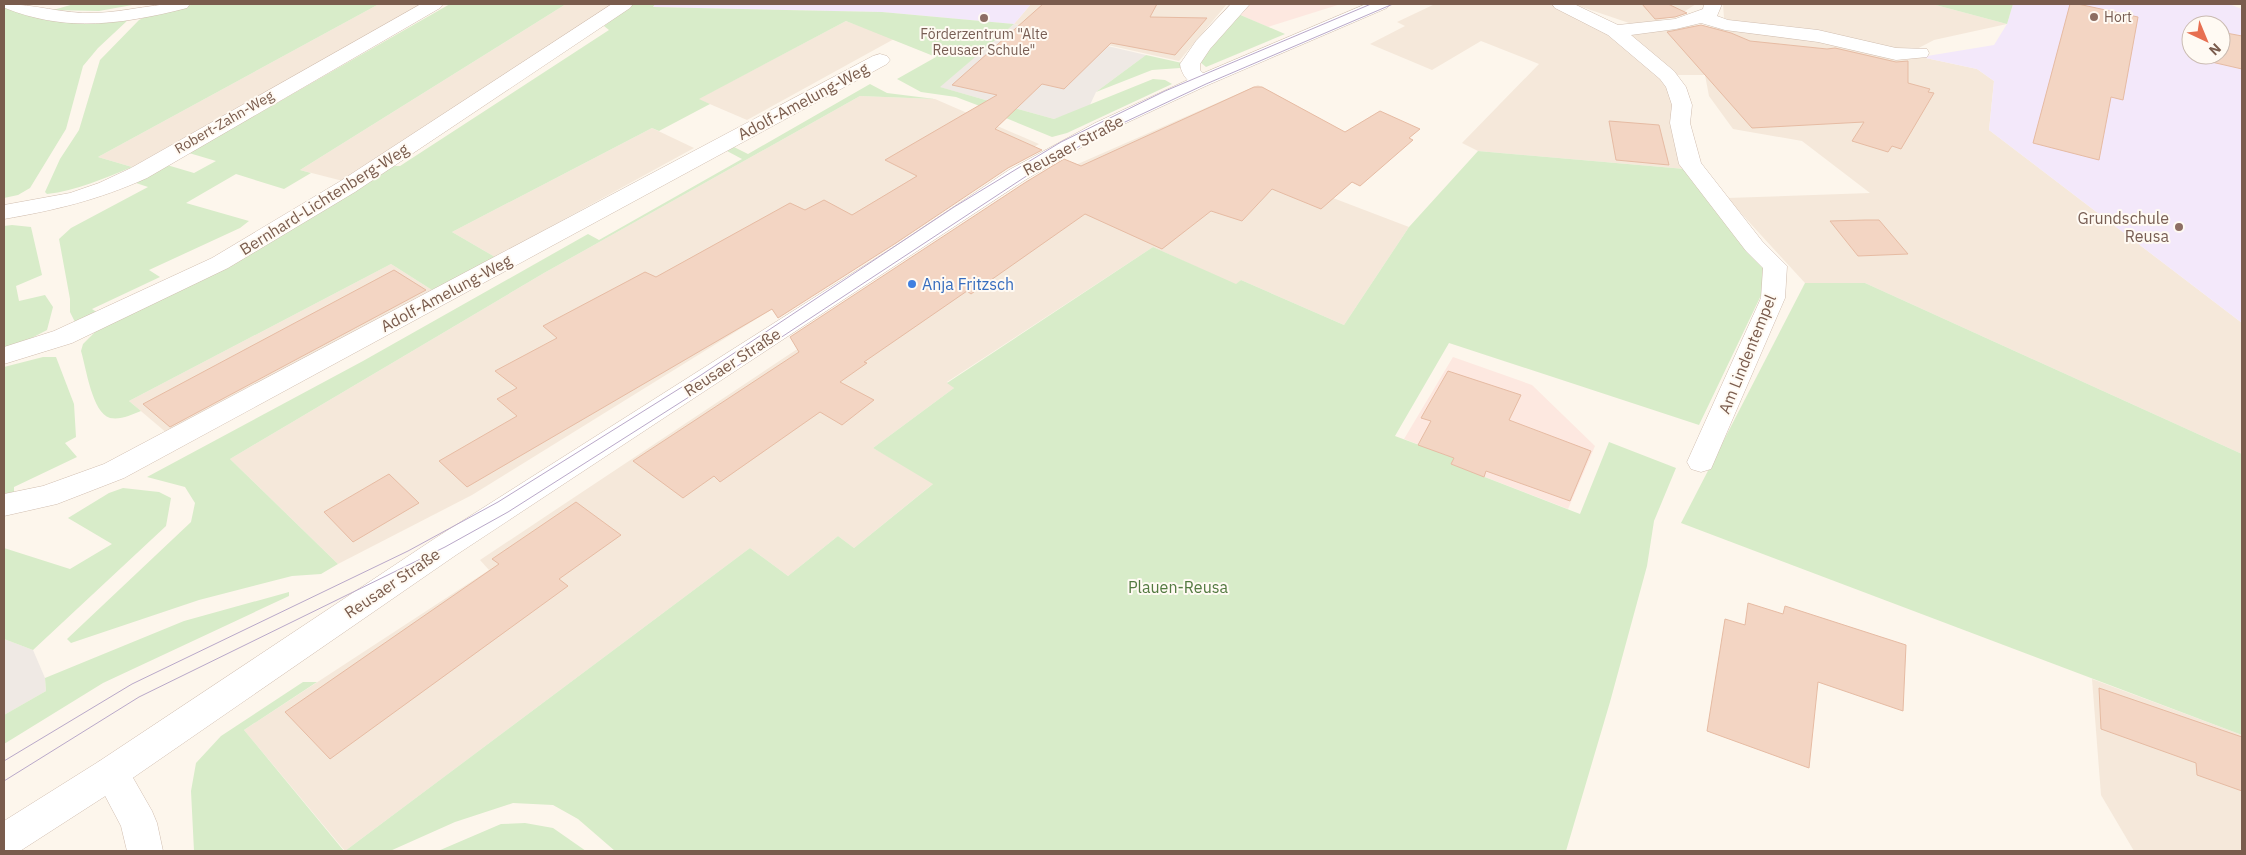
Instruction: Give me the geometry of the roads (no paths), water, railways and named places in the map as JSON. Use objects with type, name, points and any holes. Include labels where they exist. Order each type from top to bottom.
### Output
[{"type":"street","points":[[11,4],[26,11],[51,16],[91,18],[140,14],[181,4]]},
{"type":"street","name":"Robert-Zahn-Weg","points":[[4,212],[74,199],[106,188],[138,173],[196,138],[434,4]]},
{"type":"street","name":"Bernhard-Lichtenberg-Weg","points":[[4,356],[63,338],[220,263],[347,187],[624,4]]},
{"type":"street","points":[[1201,81],[1190,72],[1190,64],[1203,45],[1241,4]]},
{"type":"street","name":"Reusaer Straße","points":[[4,842],[111,773],[444,547],[905,250],[1017,174],[1102,127],[1201,81],[1381,4]]},
{"type":"street","name":"Am Lindentempel","points":[[1561,4],[1615,31],[1667,75],[1676,87],[1682,105],[1680,123],[1690,164],[1754,246],[1775,266],[1773,298],[1701,462]]},
{"type":"street","points":[[1615,31],[1676,24],[1708,10],[1726,25],[1818,36],[1896,54],[1920,53]]},
{"type":"street","name":"Adolf-Amelung-Weg","points":[[4,505],[47,496],[114,471],[880,60]]},
{"type":"street","points":[[111,773],[139,823],[145,851]]},
{"type":"tram line","points":[[4,761],[132,684],[408,551],[498,502],[698,377],[954,207],[1061,142],[1165,91],[1371,4]]},
{"type":"tram line","points":[[4,781],[139,697],[445,547],[508,512],[733,369],[1025,177],[1108,130],[1206,84],[1393,4]]},
{"type":"place","name":"Hort","points":[[2094,17]]},
{"type":"place","name":"Förderzentrum \"Alte Reusaer Schule\"","points":[[984,18]]},
{"type":"place","name":"Grundschule Reusa","points":[[2179,227]]},
{"type":"place","name":"Anja Fritzsch","points":[[912,284]]},
{"type":"park label","name":"Plauen-Reusa","points":[[1178,587]]}]
